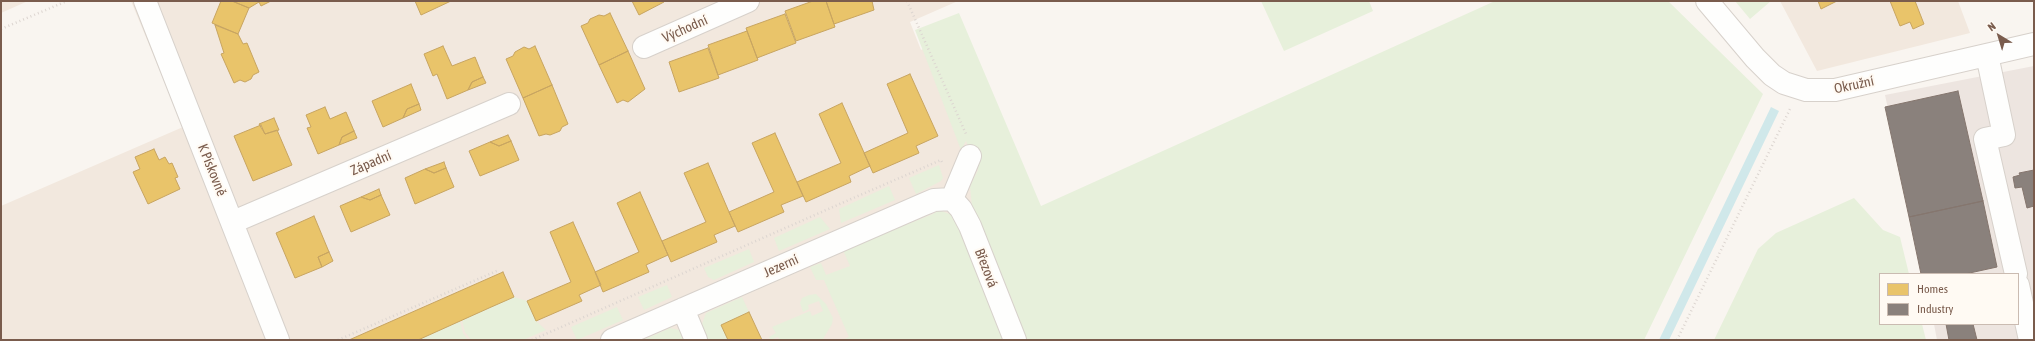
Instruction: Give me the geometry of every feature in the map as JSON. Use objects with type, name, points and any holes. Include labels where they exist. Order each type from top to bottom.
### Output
[{"type":"street","name":"K Pískovně","points":[[145,1],[233,222],[278,340]]},
{"type":"street","name":"Východní","points":[[644,47],[748,1]]},
{"type":"street","name":"Okružní","points":[[1707,1],[1769,72],[1784,83],[1806,90],[1835,90],[2034,44]]},
{"type":"street","points":[[1987,56],[2004,134],[1985,139],[2016,273]]},
{"type":"street","name":"Západní","points":[[233,222],[509,104]]},
{"type":"street","points":[[952,199],[970,156]]},
{"type":"street","name":"Jezerní","points":[[612,340],[934,200],[952,199]]},
{"type":"street","name":"Březová","points":[[952,199],[962,209],[970,226],[1014,340]]},
{"type":"street","points":[[2019,290],[2030,340]]},
{"type":"street","points":[[683,309],[696,340]]},
{"type":"path","points":[[1,29],[67,1]]},
{"type":"path","points":[[907,1],[973,149],[970,156]]},
{"type":"path","points":[[1677,340],[1791,108]]},
{"type":"path","points":[[532,340],[941,160],[944,167]]},
{"type":"path","points":[[338,340],[499,270]]},
{"type":"shaded area","points":[[1,1],[28,1],[1,13]]},
{"type":"shaded area","points":[[131,1],[958,1],[910,22],[921,50],[930,45],[974,140],[1032,340],[1,340],[1,206],[183,127]]},
{"type":"shaded area","points":[[1780,1],[1958,1],[1970,33],[1817,71]]},
{"type":"shaded area","points":[[2034,66],[2034,340],[1937,340],[1934,325],[2019,325],[2019,273],[1923,273],[1885,95]]},
{"type":"green space","points":[[1261,1],[1369,1],[1373,11],[1284,51]]},
{"type":"green space","points":[[1495,1],[1668,1],[1763,94],[1644,340],[1024,340],[1011,308],[1013,302],[972,207],[970,186],[978,170],[966,141],[961,150],[915,30],[959,13],[1041,206]]},
{"type":"green space","points":[[1735,1],[1771,1],[1750,19]]},
{"type":"green space","points":[[939,165],[943,178],[941,181],[916,194],[909,178]]},
{"type":"green space","points":[[889,186],[895,200],[841,223],[839,209]]},
{"type":"green space","points":[[1854,198],[1883,230],[1900,237],[1909,273],[1879,273],[1879,325],[1922,325],[1926,340],[1714,340],[1758,249],[1776,233]]},
{"type":"green space","points":[[939,210],[958,219],[1006,340],[843,340],[849,337],[824,280],[816,280],[810,267],[821,263],[826,275],[850,266],[843,250],[933,214]]},
{"type":"green space","points":[[820,217],[830,229],[779,251],[774,238]]},
{"type":"green space","points":[[749,249],[754,262],[714,280],[708,277],[704,268]]},
{"type":"green space","points":[[667,285],[672,297],[644,310],[638,297]]},
{"type":"green space","points":[[816,294],[826,304],[833,318],[832,324],[823,339],[780,340],[778,337],[770,340],[769,337],[776,333],[772,327],[810,311],[812,316],[823,311],[819,301],[808,305],[809,309],[803,312],[800,303],[802,298]]},
{"type":"green space","points":[[514,297],[527,301],[536,321],[546,330],[523,340],[471,340],[465,332],[462,320]]},
{"type":"green space","points":[[742,297],[749,312],[721,325],[728,340],[706,340],[702,324],[706,313]]},
{"type":"green space","points":[[617,307],[623,320],[577,340],[571,327]]},
{"type":"green space","points":[[460,321],[463,333],[468,340],[418,340]]},
{"type":"green space","points":[[670,328],[679,330],[687,340],[643,340]]},
{"type":"water","points":[[1771,107],[1779,111],[1669,340],[1659,340]]},
{"type":"building: Homes","points":[[221,1],[232,1],[249,8],[238,34],[212,23]]},
{"type":"building: Homes","points":[[232,1],[271,1],[261,6],[259,2],[249,8]]},
{"type":"building: Homes","points":[[415,1],[451,1],[421,15]]},
{"type":"building: Homes","points":[[632,1],[663,1],[664,2],[639,15]]},
{"type":"building: Homes","points":[[813,1],[826,1],[835,27],[796,41],[785,11]]},
{"type":"building: Homes","points":[[826,1],[872,1],[874,10],[834,24]]},
{"type":"building: Homes","points":[[1818,1],[1837,1],[1821,9]]},
{"type":"building: Homes","points":[[1890,1],[1915,1],[1924,24],[1913,29],[1910,22],[1900,26]]},
{"type":"building: Homes","points":[[610,13],[628,51],[599,65],[581,26],[588,23],[590,19],[599,15],[604,16]]},
{"type":"building: Homes","points":[[785,14],[796,43],[757,58],[746,28]]},
{"type":"building: Homes","points":[[215,25],[238,34],[243,44],[247,43],[259,72],[253,75],[251,79],[245,82],[240,80],[234,83],[221,54],[224,53]]},
{"type":"building: Homes","points":[[747,31],[758,60],[718,75],[708,45]]},
{"type":"building: Homes","points":[[443,46],[452,66],[475,57],[483,77],[472,82],[468,90],[447,99],[437,74],[433,76],[424,54]]},
{"type":"building: Homes","points":[[535,46],[552,85],[523,98],[506,59],[513,56],[515,52],[524,47],[529,49]]},
{"type":"building: Homes","points":[[708,48],[719,78],[679,92],[669,62]]},
{"type":"building: Homes","points":[[628,51],[645,89],[628,102],[623,100],[617,103],[599,65]]},
{"type":"building: Homes","points":[[910,74],[938,136],[916,146],[919,153],[873,173],[864,153],[908,133],[887,84]]},
{"type":"building: Homes","points":[[483,77],[486,83],[468,90],[472,82]]},
{"type":"building: Homes","points":[[411,84],[419,104],[407,109],[403,118],[383,127],[372,101]]},
{"type":"building: Homes","points":[[552,85],[568,124],[562,127],[560,131],[550,135],[546,134],[539,136],[523,98]]},
{"type":"building: Homes","points":[[842,103],[870,166],[849,176],[851,182],[806,202],[797,182],[841,163],[819,114]]},
{"type":"building: Homes","points":[[419,104],[421,110],[403,118],[407,109]]},
{"type":"building: Homes","points":[[325,107],[330,119],[346,112],[354,131],[342,137],[339,145],[318,154],[307,128],[311,127],[306,115]]},
{"type":"building: Homes","points":[[274,118],[279,130],[265,134],[259,124]]},
{"type":"building: Homes","points":[[261,125],[265,134],[277,130],[292,165],[253,181],[234,136]]},
{"type":"building: Homes","points":[[354,131],[357,138],[339,145],[342,137]]},
{"type":"building: Homes","points":[[775,133],[803,196],[781,205],[784,212],[738,232],[729,212],[774,192],[752,143]]},
{"type":"building: Homes","points":[[508,135],[511,141],[499,146],[490,142]]},
{"type":"building: Homes","points":[[511,141],[519,160],[480,176],[469,151],[490,142],[499,146]]},
{"type":"building: Homes","points":[[154,149],[159,160],[165,157],[169,164],[172,163],[178,177],[175,178],[180,189],[148,204],[133,172],[140,169],[135,157]]},
{"type":"building: Homes","points":[[444,162],[446,168],[434,173],[425,169]]},
{"type":"building: Homes","points":[[708,163],[735,226],[714,235],[717,242],[671,262],[662,241],[706,222],[684,173]]},
{"type":"building: Homes","points":[[446,168],[454,187],[415,204],[405,178],[425,169],[434,173]]},
{"type":"building: Homes","points":[[379,189],[381,195],[370,200],[361,197]]},
{"type":"building: Homes","points":[[640,192],[668,255],[646,265],[649,272],[603,292],[595,272],[639,252],[617,203]]},
{"type":"building: Homes","points":[[381,195],[390,215],[351,232],[340,206],[361,197],[370,200]]},
{"type":"building: Homes","points":[[314,216],[329,252],[318,257],[322,267],[295,278],[276,233]]},
{"type":"building: Homes","points":[[573,222],[601,285],[579,295],[582,301],[536,321],[527,301],[571,282],[550,232]]},
{"type":"building: Homes","points":[[329,252],[333,261],[322,267],[318,257]]},
{"type":"building: Homes","points":[[503,272],[514,297],[418,340],[349,340]]},
{"type":"building: Homes","points":[[749,312],[762,340],[728,340],[721,325]]},
{"type":"building: Industry","points":[[1958,91],[1983,201],[1909,217],[1885,107]]},
{"type":"building: Industry","points":[[2034,170],[2034,206],[2027,208],[2022,187],[2015,188],[2013,177],[2020,175],[2019,173]]},
{"type":"building: Industry","points":[[1983,201],[1997,267],[1970,273],[1921,273],[1909,217]]},
{"type":"building: Industry","points":[[1946,325],[1973,325],[1977,340],[1949,340]]}]
